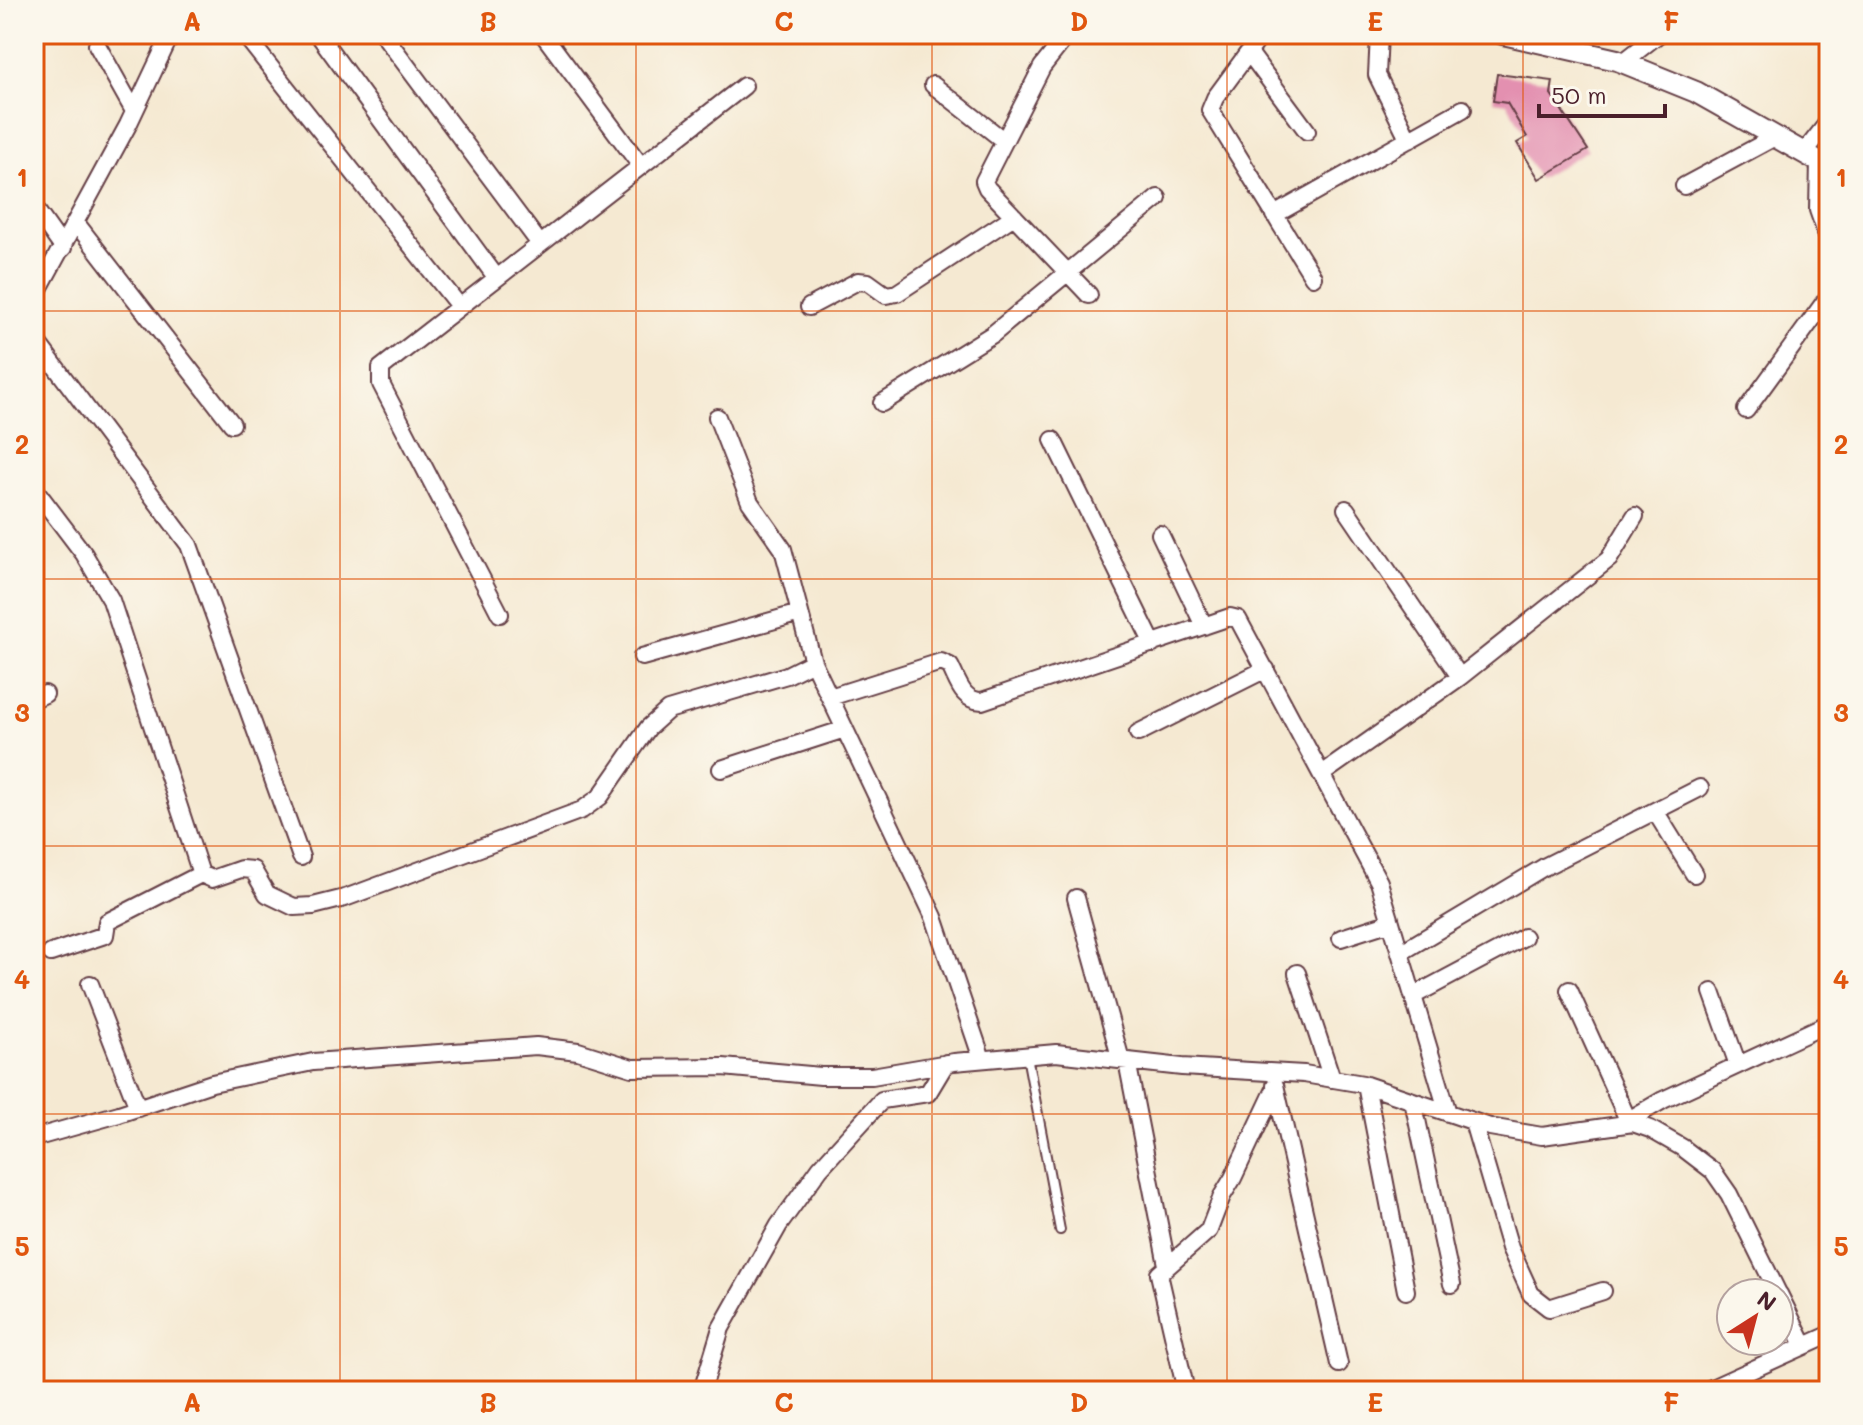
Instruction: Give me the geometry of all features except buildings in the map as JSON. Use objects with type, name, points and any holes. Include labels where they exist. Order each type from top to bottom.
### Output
[{"type":"street","points":[[34,298],[76,223],[171,34]]},
{"type":"street","points":[[244,34],[459,306]]},
{"type":"street","points":[[318,34],[496,277]]},
{"type":"street","points":[[383,34],[540,244]]},
{"type":"street","points":[[1068,34],[1042,67],[984,181],[987,188],[1089,295]]},
{"type":"street","points":[[1262,34],[1215,98],[1210,110],[1313,277]]},
{"type":"street","points":[[1379,34],[1377,75],[1409,140]]},
{"type":"street","points":[[1503,34],[1533,36],[1622,63],[1696,92],[1817,160]]},
{"type":"street","points":[[1622,63],[1659,34]]},
{"type":"street","points":[[551,37],[641,166]]},
{"type":"street","points":[[97,45],[134,111]]},
{"type":"street","points":[[1250,54],[1307,131]]},
{"type":"street","points":[[933,85],[1003,140]]},
{"type":"street","points":[[500,614],[381,384],[379,376],[384,364],[744,86]]},
{"type":"street","points":[[1274,215],[1463,109]]},
{"type":"street","points":[[1829,121],[1817,160],[1817,203],[1829,241]]},
{"type":"street","points":[[1684,186],[1775,137]]},
{"type":"street","points":[[882,403],[984,340],[1158,198]]},
{"type":"street","points":[[34,207],[63,248]]},
{"type":"street","points":[[809,307],[858,281],[868,282],[886,295],[897,293],[1014,216]]},
{"type":"street","points":[[76,223],[232,424]]},
{"type":"street","points":[[1746,410],[1829,296]]},
{"type":"street","points":[[34,338],[189,545],[301,857]]},
{"type":"street","points":[[717,417],[750,502],[783,549],[813,662],[934,917],[982,1059]]},
{"type":"street","points":[[1053,440],[1153,644]]},
{"type":"street","points":[[34,488],[105,585],[201,874],[212,879],[247,868],[256,873],[267,894],[294,907],[345,898],[582,810],[600,797],[648,728],[668,710],[787,675],[813,662]]},
{"type":"street","points":[[1346,509],[1460,677]]},
{"type":"street","points":[[1322,774],[1460,677],[1609,559],[1635,516]]},
{"type":"street","points":[[1160,534],[1204,626]]},
{"type":"street","points":[[642,657],[800,613]]},
{"type":"street","points":[[830,697],[941,662],[950,666],[969,699],[982,701],[1230,617],[1238,619],[1379,882],[1448,1113]]},
{"type":"street","points":[[1138,733],[1266,669]]},
{"type":"street","points":[[721,769],[845,729]]},
{"type":"street","points":[[1400,953],[1544,867],[1700,788]]},
{"type":"street","points":[[1655,811],[1694,874]]},
{"type":"street","points":[[51,953],[105,935],[107,922],[201,874]]},
{"type":"street","points":[[1076,898],[1124,1061],[1167,1265]]},
{"type":"street","points":[[1341,938],[1391,922]]},
{"type":"street","points":[[1413,996],[1524,937]]},
{"type":"street","points":[[1297,973],[1332,1079]]},
{"type":"street","points":[[90,984],[138,1108]]},
{"type":"street","points":[[1569,990],[1624,1123]]},
{"type":"street","points":[[1712,992],[1738,1065]]},
{"type":"street","points":[[1624,1123],[1663,1100],[1829,1023]]},
{"type":"street","points":[[34,1138],[212,1083],[313,1062],[452,1050],[536,1046],[578,1051],[632,1068],[723,1067],[821,1076],[872,1076],[946,1063],[1056,1053],[1275,1081],[1332,1079],[1366,1085],[1490,1127],[1542,1136],[1633,1123],[1683,1148],[1713,1171],[1729,1194],[1770,1277]]},
{"type":"street","points":[[702,1391],[721,1328],[785,1215],[820,1168],[876,1105],[889,1097],[928,1093],[946,1063]]},
{"type":"street","points":[[1186,1391],[1159,1274],[1209,1230],[1275,1081]]},
{"type":"street","points":[[1275,1081],[1339,1364]]},
{"type":"street","points":[[1366,1085],[1406,1291]]},
{"type":"street","points":[[1413,1101],[1452,1284]]},
{"type":"street","points":[[1473,1122],[1510,1248],[1531,1294],[1549,1308],[1603,1291]]},
{"type":"street","points":[[1795,1327],[1804,1345]]},
{"type":"street","points":[[1705,1391],[1829,1335]]},
{"type":"lane","points":[[1027,1056],[1060,1230]]}]
